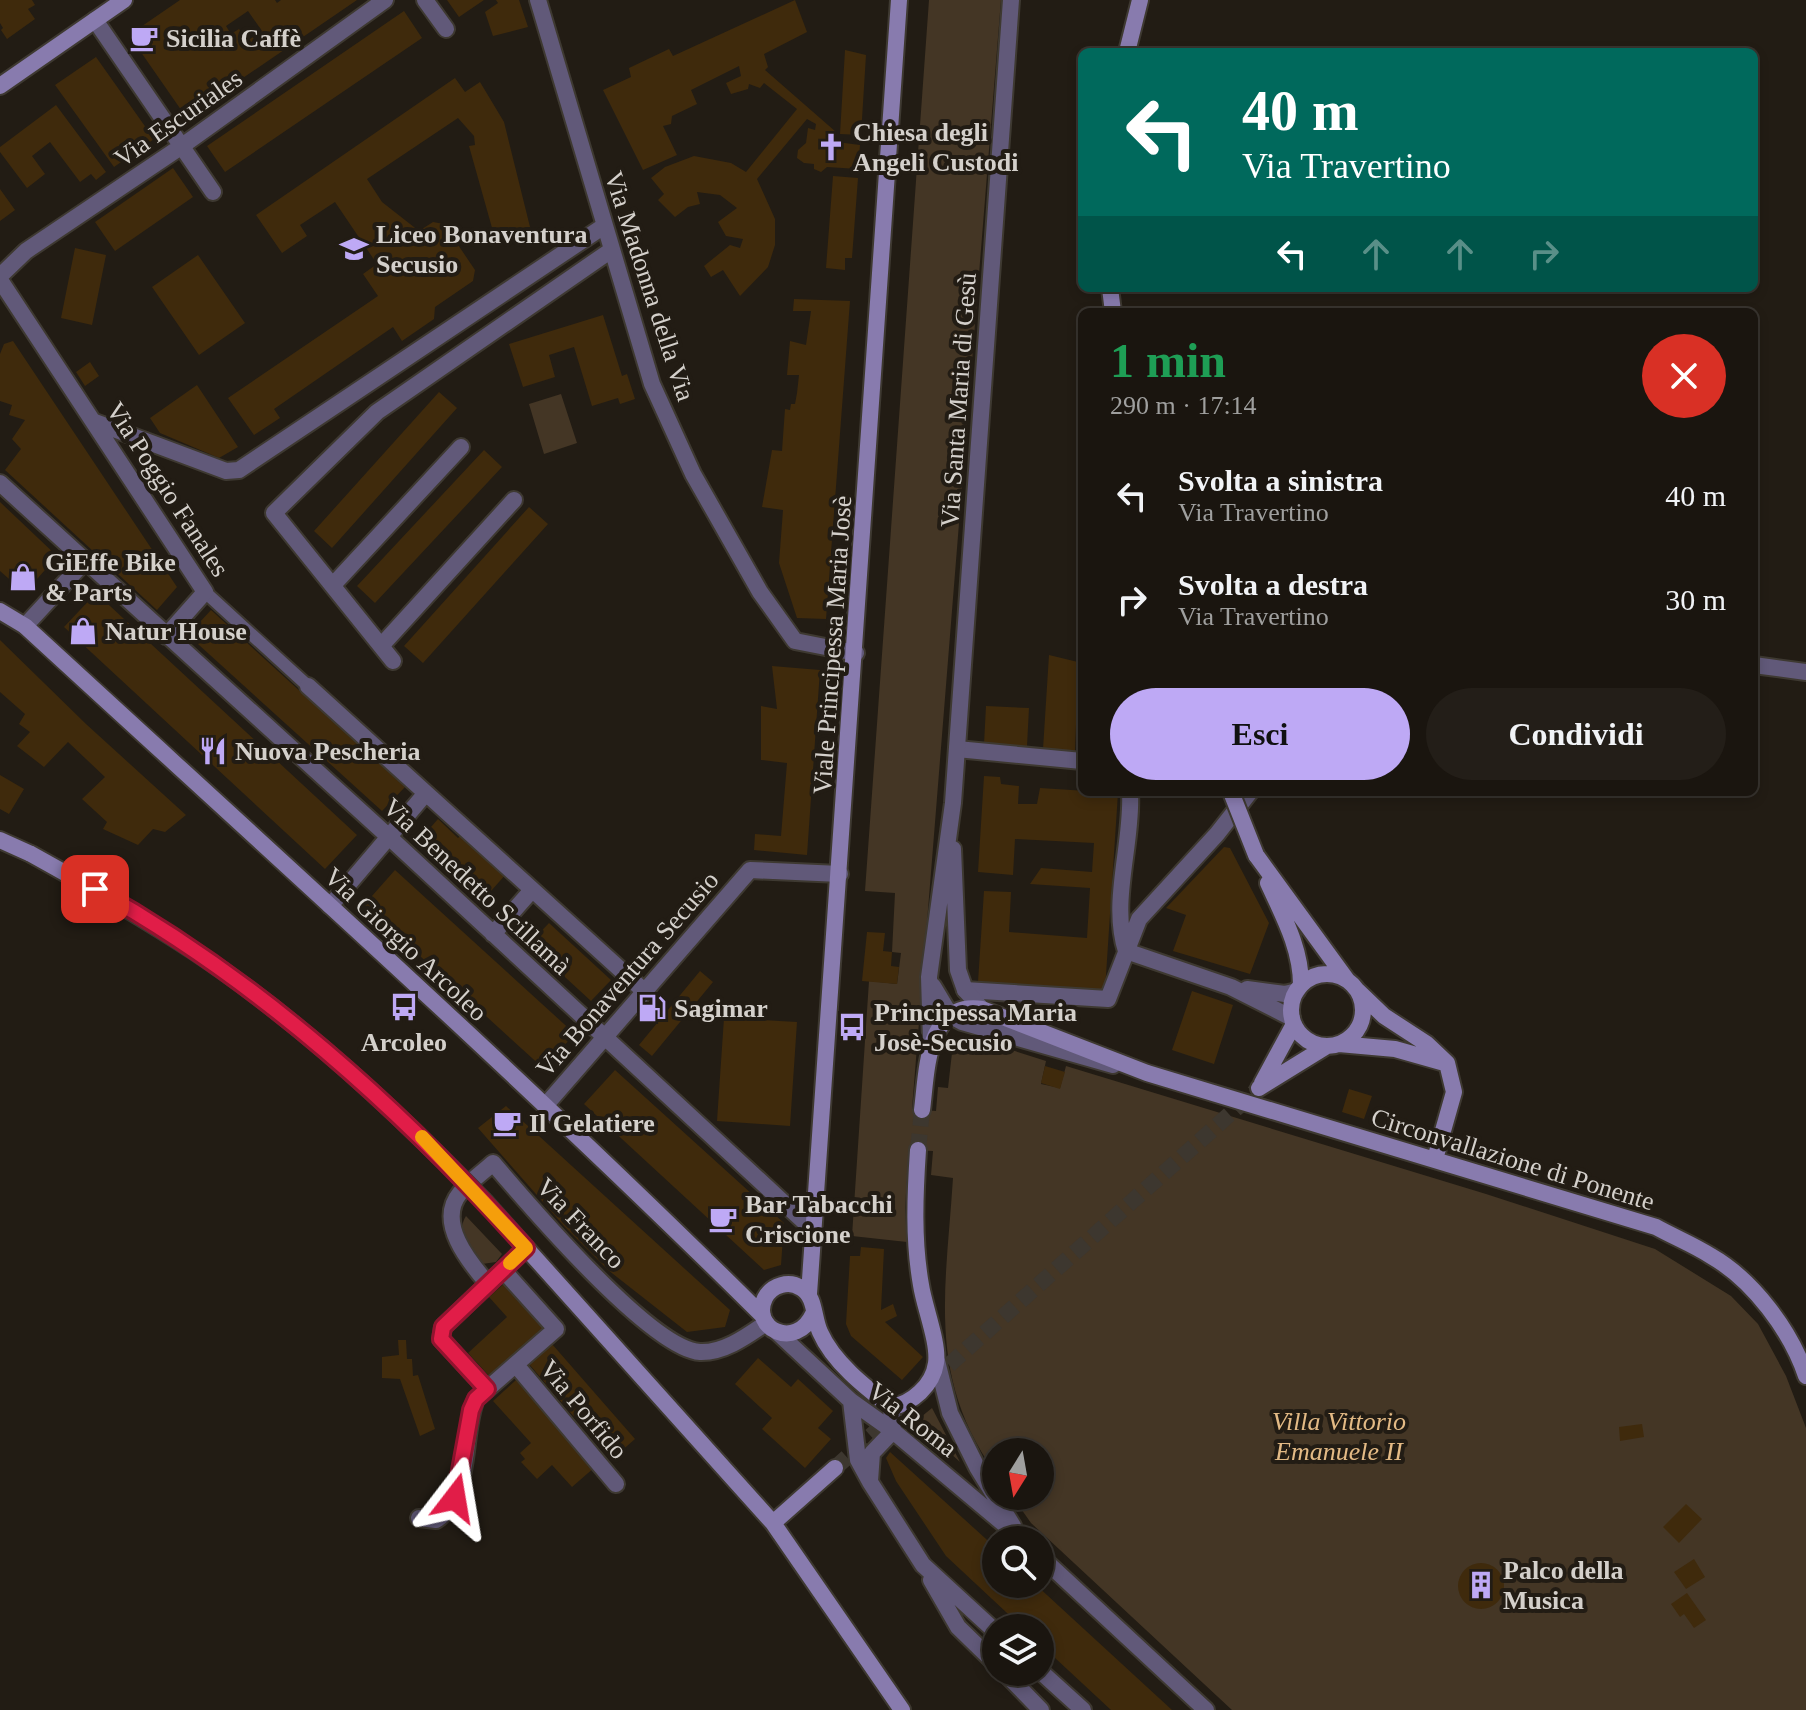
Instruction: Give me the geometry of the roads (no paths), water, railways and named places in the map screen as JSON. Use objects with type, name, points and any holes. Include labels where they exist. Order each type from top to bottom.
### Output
[{"type":"main road","points":[[0,86],[124,0]]},
{"type":"main road","name":"Viale Principessa Maria Josè","points":[[809,1294],[856,653],[899,0]]},
{"type":"main road","points":[[1128,48],[1140,0]]},
{"type":"main road","name":"Via Giorgio Arcoleo","points":[[3,610],[25,626],[545,1106],[769,1323]]},
{"type":"main road","points":[[1233,796],[1256,855],[1289,930],[1301,966],[1299,988],[1293,999],[1293,1021],[1259,1088],[1356,1031],[1361,1022],[1362,1000],[1256,855]]},
{"type":"main road","points":[[0,840],[31,854],[169,935],[274,1009],[348,1069],[418,1133],[484,1201],[773,1523],[902,1710]]},
{"type":"main road","points":[[1299,988],[1323,975],[1352,985],[1384,1016],[1427,1044],[1447,1063],[1454,1092],[1435,1159]]},
{"type":"main road","points":[[922,1110],[931,1040],[955,1010],[968,1007],[982,1009]]},
{"type":"main road","name":"Circonvallazione di Ponente","points":[[982,1009],[1147,1073],[1656,1227],[1714,1257],[1760,1297],[1800,1359],[1806,1376]]},
{"type":"main road","points":[[1293,1021],[1307,1040],[1395,1049],[1447,1063]]},
{"type":"main road","points":[[813,1314],[800,1332],[789,1335],[769,1323],[762,1304],[767,1293],[777,1286],[788,1283],[800,1286],[809,1294],[813,1314],[830,1351],[891,1407],[905,1405],[930,1381],[937,1361],[917,1254],[914,1212],[918,1150]]},
{"type":"main road","points":[[773,1523],[835,1468]]},
{"type":"street","name":"Via Escuriales","points":[[0,278],[26,251],[182,146],[385,0]]},
{"type":"street","points":[[425,0],[446,29]]},
{"type":"street","name":"Via Madonna della Via","points":[[538,0],[610,251],[652,384],[693,474],[760,592],[795,641],[856,653]]},
{"type":"street","name":"Via Santa Maria di Gesù","points":[[953,803],[1011,0]]},
{"type":"street","points":[[95,20],[213,192]]},
{"type":"street","points":[[95,422],[226,471],[239,470],[604,226]]},
{"type":"street","points":[[393,661],[274,513],[377,412],[610,251]]},
{"type":"street","name":"Via Poggio Fanales","points":[[0,278],[205,592],[644,991]]},
{"type":"street","points":[[333,585],[461,447]]},
{"type":"street","name":"Via Benedetto Scillamà","points":[[0,483],[389,837],[813,1230]]},
{"type":"street","points":[[381,646],[514,500]]},
{"type":"street","points":[[25,626],[85,561]]},
{"type":"street","points":[[166,636],[205,592]]},
{"type":"street","points":[[1758,666],[1806,672]]},
{"type":"street","points":[[957,749],[1078,761]]},
{"type":"street","points":[[330,906],[426,793]]},
{"type":"street","points":[[1126,951],[1122,939],[1122,903],[1130,796]]},
{"type":"street","points":[[965,990],[1108,999],[1139,919],[1217,834],[1247,796]]},
{"type":"street","points":[[931,1040],[929,977],[953,803]]},
{"type":"street","points":[[953,803],[954,939],[958,970],[965,990],[982,1009]]},
{"type":"street","name":"Via Bonaventura Secusio","points":[[545,1106],[750,870],[840,874]]},
{"type":"street","points":[[493,934],[532,890]]},
{"type":"street","points":[[1126,951],[1231,987],[1293,1021]]},
{"type":"street","points":[[929,977],[951,1016],[962,1022],[1087,1059],[1147,1073]]},
{"type":"street","points":[[1231,987],[1285,994],[1299,988]]},
{"type":"street","name":"Via Franco","points":[[488,1284],[465,1254],[452,1219],[459,1195],[493,1163],[617,1296],[684,1348],[699,1352],[734,1343],[769,1323]]},
{"type":"street","points":[[487,1389],[441,1339],[443,1327],[526,1248]]},
{"type":"street","points":[[419,1518],[436,1520],[452,1505],[463,1466],[471,1410],[476,1399],[556,1329],[503,1270]]},
{"type":"street","name":"Via Roma","points":[[769,1323],[790,1347],[851,1401],[893,1431],[1006,1526]]},
{"type":"street","points":[[937,1361],[950,1413],[977,1467],[1013,1526]]},
{"type":"street","name":"Via Porfido","points":[[516,1365],[616,1484]]},
{"type":"street","points":[[851,1401],[858,1460],[958,1627],[982,1650]]},
{"type":"street","points":[[870,1482],[872,1453],[893,1431],[891,1407]]},
{"type":"street","points":[[923,1565],[982,1619]]},
{"type":"street","points":[[1054,1569],[1206,1710]]},
{"type":"street","points":[[1054,1684],[1083,1710]]},
{"type":"street","points":[[1018,1686],[1041,1710]]},
{"type":"tunnel","points":[[931,1381],[1259,1088]]},
{"type":"tunnel","points":[[918,1150],[922,1110]]},
{"type":"tunnel","points":[[835,1468],[893,1416]]},
{"type":"place","name":"Sicilia Caffè","points":[[144,38]]},
{"type":"place","name":"Chiesa degli Angeli Custodi","points":[[831,147]]},
{"type":"place","name":"Liceo Bonaventura Secusio","points":[[354,249]]},
{"type":"place","name":"GiEffe Bike & Parts","points":[[23,577]]},
{"type":"place","name":"Natur House","points":[[83,631]]},
{"type":"place","name":"Nuova Pescheria","points":[[213,751]]},
{"type":"place","name":"Arcoleo","points":[[404,1007]]},
{"type":"place","name":"Sagimar","points":[[652,1008]]},
{"type":"place","name":"Principessa Maria Josè-Secusio","points":[[852,1027]]},
{"type":"place","name":"Il Gelatiere","points":[[507,1123]]},
{"type":"place","name":"Bar Tabacchi Criscione","points":[[723,1219]]},
{"type":"place","name":"Palco della Musica","points":[[1481,1585]]},
{"type":"park label","name":"Villa Vittorio Emanuele II","points":[[1339,1436]]}]
